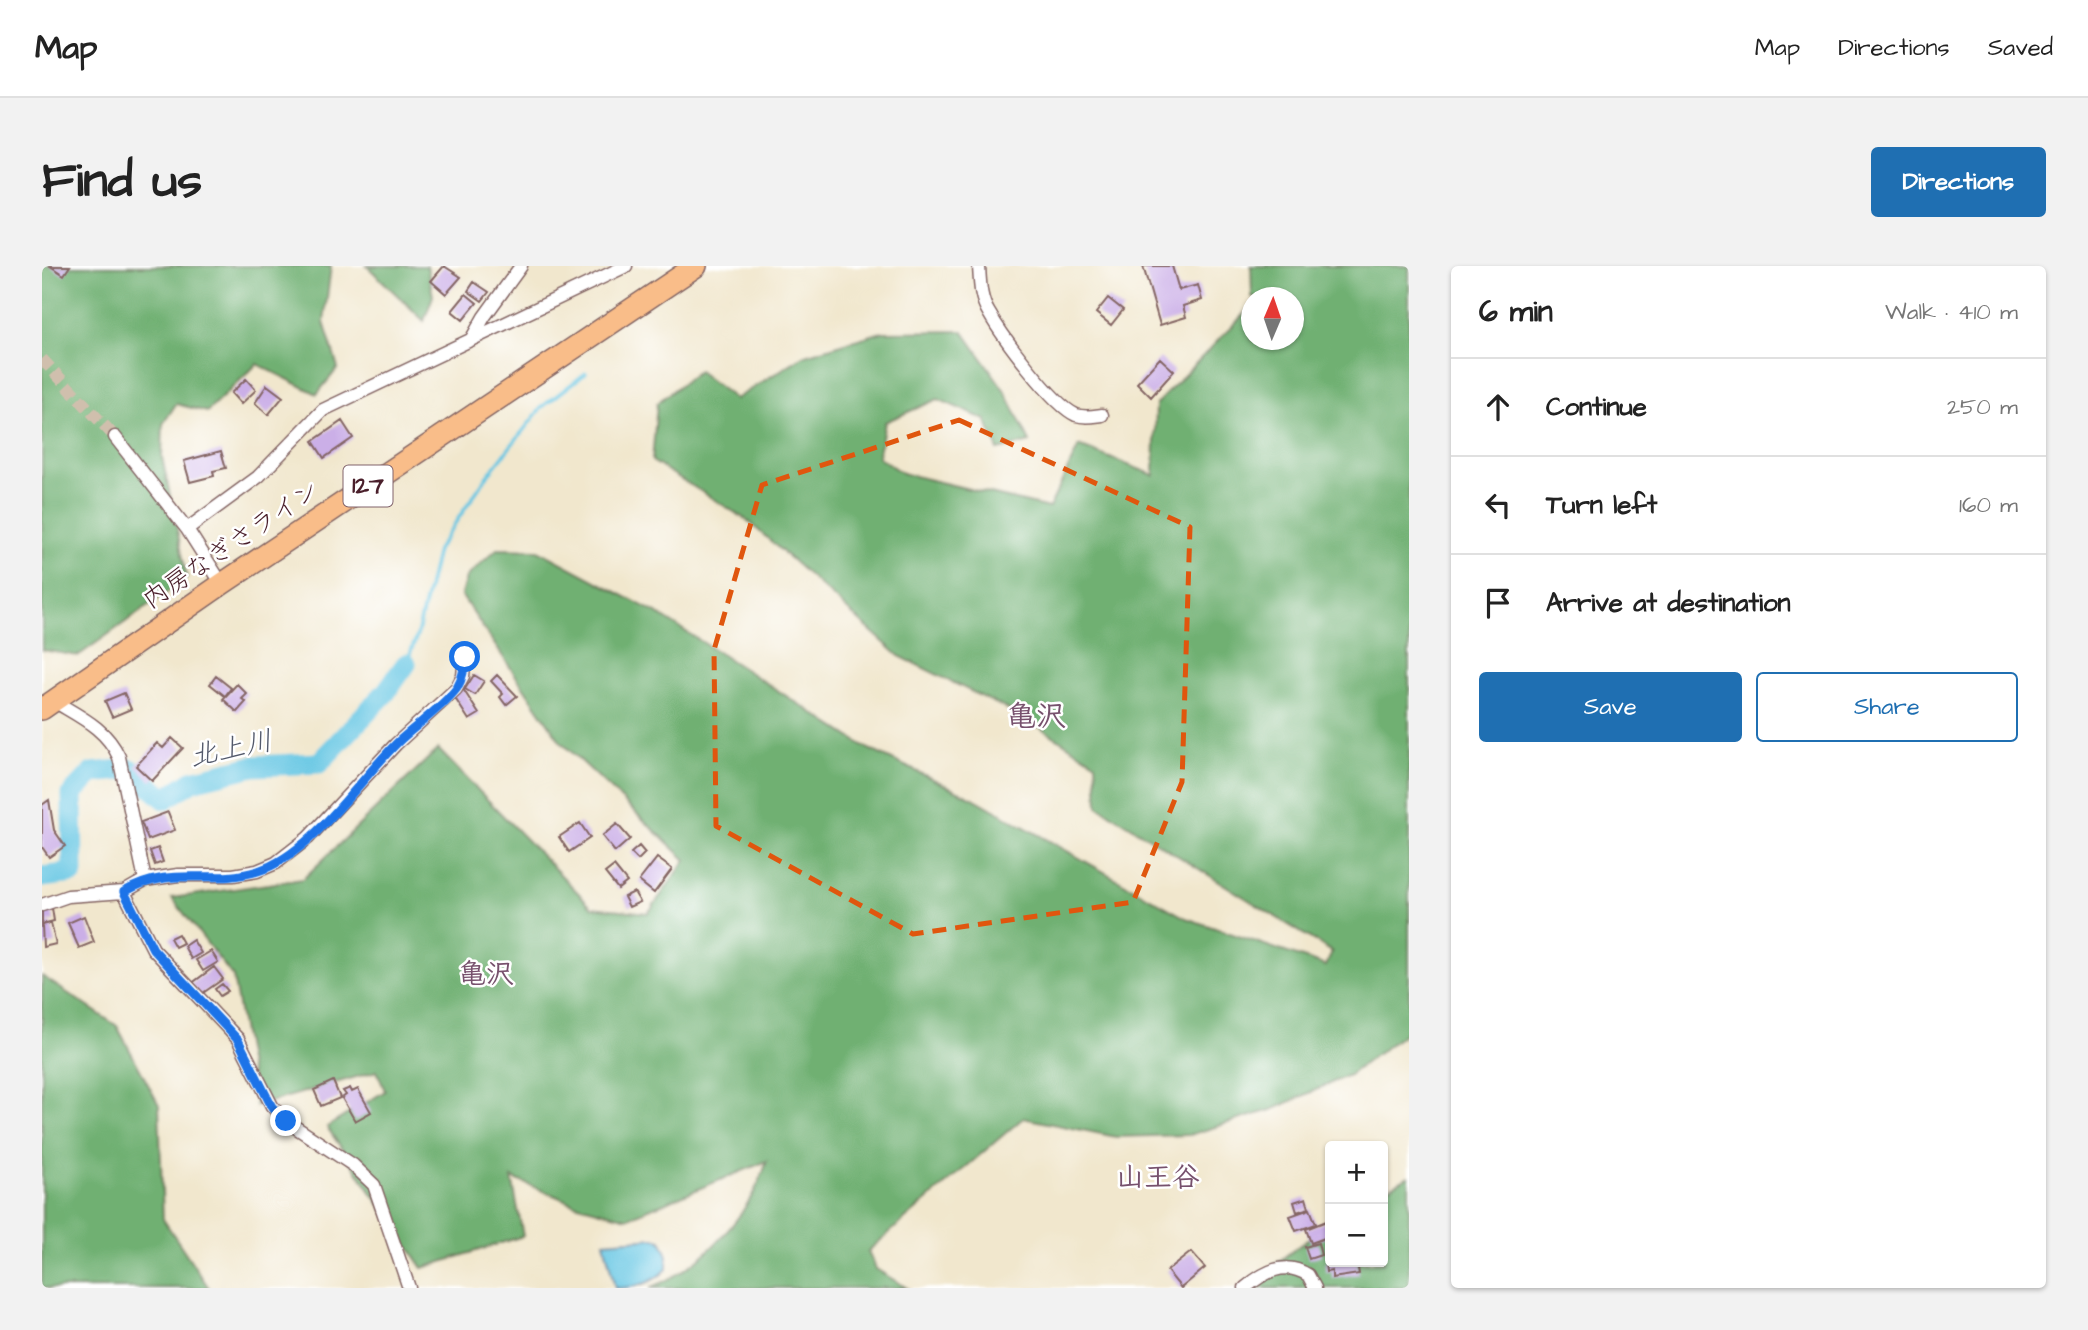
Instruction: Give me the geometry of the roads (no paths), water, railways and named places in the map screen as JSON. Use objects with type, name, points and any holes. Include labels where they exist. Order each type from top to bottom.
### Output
[{"type":"highway","name":"内房なぎさライン","points":[[48,705],[222,584],[696,266]]},
{"type":"street","points":[[471,341],[484,317],[521,266]]},
{"type":"street","points":[[187,529],[258,477],[323,410],[626,266]]},
{"type":"street","points":[[979,266],[980,288],[988,312],[1048,392],[1074,414],[1086,417],[1102,415]]},
{"type":"street","points":[[115,437],[187,529],[222,584]]},
{"type":"street","points":[[42,905],[68,896],[124,892],[145,880],[257,872],[276,863],[308,838],[396,744],[456,689],[463,676],[465,657]]},
{"type":"street","points":[[48,705],[94,724],[113,744],[119,757],[145,880]]},
{"type":"street","points":[[124,892],[153,949],[238,1040],[272,1107],[286,1121],[353,1165],[374,1185],[389,1222],[409,1288]]},
{"type":"street","points":[[1245,1288],[1274,1268],[1285,1268],[1308,1275],[1315,1288]]},
{"type":"water","points":[[655,1238],[661,1240],[667,1253],[667,1269],[643,1284],[615,1288],[604,1242]]},
{"type":"waterway","points":[[406,664],[417,636],[437,550],[487,476],[542,407],[586,373]]},
{"type":"waterway","name":"北上川","points":[[42,877],[73,873],[72,794],[92,773],[130,769],[165,799],[192,781],[253,766],[319,763],[386,692],[406,664]]},
{"type":"tunnel","points":[[42,359],[115,437]]},
{"type":"district","name":"亀沢","points":[[1036,717]]},
{"type":"district","name":"亀沢","points":[[486,974]]},
{"type":"district","name":"山王谷","points":[[1158,1177]]}]
